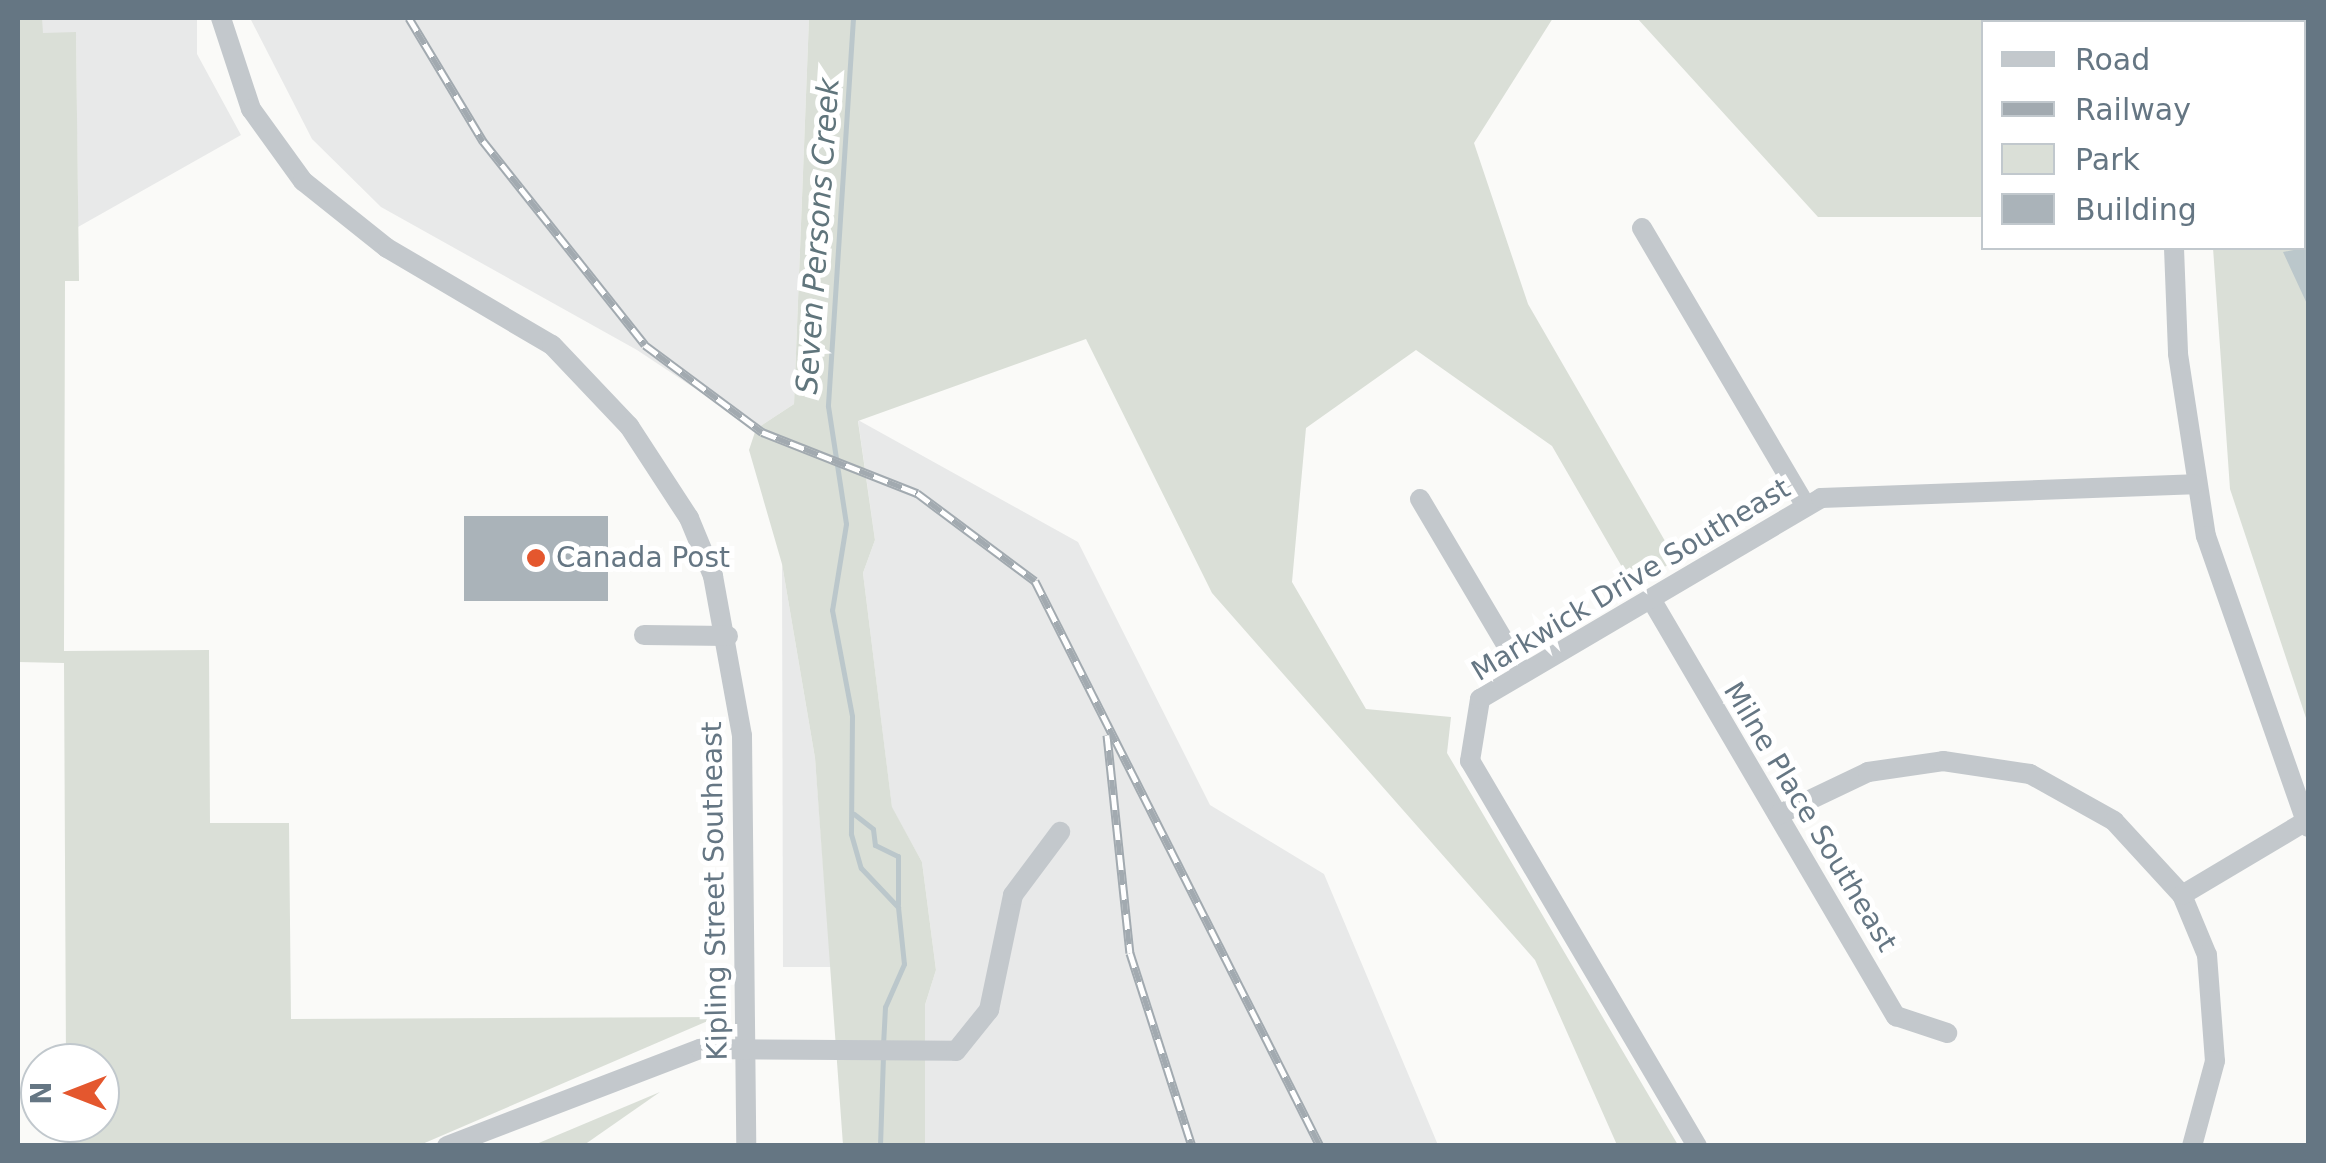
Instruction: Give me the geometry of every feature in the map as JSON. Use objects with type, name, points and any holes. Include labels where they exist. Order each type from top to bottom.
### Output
[{"type":"street","name":"Kipling Street Southeast","points":[[220,18],[251,109],[302,181],[386,248],[552,345],[630,426],[689,518],[728,636],[742,736],[746,1146]]},
{"type":"street","points":[[1642,228],[1806,506]]},
{"type":"street","points":[[2174,250],[2194,484],[2234,628],[2307,824],[2182,895]]},
{"type":"street","name":"Markwick Drive Southeast","points":[[1697,1146],[1470,760],[1480,699],[1806,506],[1861,492],[2194,484]]},
{"type":"street","points":[[1420,499],[1523,673]]},
{"type":"street","name":"Milne Place Southeast","points":[[1650,600],[1896,1016],[1947,1033]]},
{"type":"street","points":[[644,635],[728,636]]},
{"type":"street","points":[[1778,815],[1902,764],[2005,768],[2091,804],[2182,895],[2207,955],[2218,1033],[2192,1146]]},
{"type":"street","points":[[446,1146],[672,1055],[746,1045],[847,1053],[956,1051],[989,1010],[1013,896],[1060,832]]},
{"type":"shaded area","points":[[42,18],[197,18],[197,54],[241,135],[78,227],[76,33],[42,33]]},
{"type":"shaded area","points":[[250,18],[809,18],[794,404],[756,429],[637,350],[381,207],[312,139]]},
{"type":"shaded area","points":[[2271,18],[2308,18],[2308,306],[2283,252],[2306,250],[2306,20]]},
{"type":"shaded area","points":[[858,420],[1078,542],[1210,805],[1324,874],[1438,1145],[925,1145],[925,1005],[936,970],[922,862],[892,808],[863,573],[875,540]]},
{"type":"shaded area","points":[[782,564],[815,758],[831,967],[783,967]]},
{"type":"green space","points":[[18,18],[42,18],[43,33],[76,32],[79,281],[65,281],[64,651],[209,650],[210,823],[289,823],[291,1019],[717,1017],[420,1145],[67,1145],[120,1143],[120,1043],[66,1043],[64,663],[18,662]]},
{"type":"green space","points":[[809,18],[1553,18],[1474,143],[1528,304],[1676,560],[1633,586],[1552,446],[1416,350],[1306,428],[1292,582],[1366,709],[1451,717],[1447,753],[1678,1145],[1617,1145],[1535,960],[1212,593],[1086,339],[858,421],[875,540],[863,573],[892,807],[922,862],[936,970],[925,1005],[925,1145],[843,1145],[815,758],[782,564],[749,450],[756,429],[794,404]]},
{"type":"green space","points":[[1637,18],[2168,18],[1981,20],[1981,217],[1818,217]]},
{"type":"green space","points":[[2229,18],[2308,18],[2308,724],[2230,489],[2213,250],[2306,250],[2306,20]]},
{"type":"green space","points":[[660,1092],[584,1145],[534,1145]]},
{"type":"building","name":"Canada Post","points":[[464,516],[608,516],[608,601],[464,601]]},
{"type":"waterway","name":"Seven Persons Creek","points":[[853,18],[828,406],[846,524],[832,610],[852,716],[851,834],[861,868],[898,907],[904,964],[885,1007],[883,1043]]},
{"type":"waterway","name":"Seven Persons Creek","points":[[854,814],[873,829],[875,845],[898,856],[898,904]]},
{"type":"waterway","name":"Seven Persons Creek","points":[[880,1146],[883,1054]]},
{"type":"railway","points":[[409,18],[483,141],[645,345],[762,432],[917,493],[1035,581],[1320,1146]]},
{"type":"railway","points":[[1107,735],[1130,953],[1192,1146]]},
{"type":"place","name":"Canada Post","points":[[536,558]]}]
